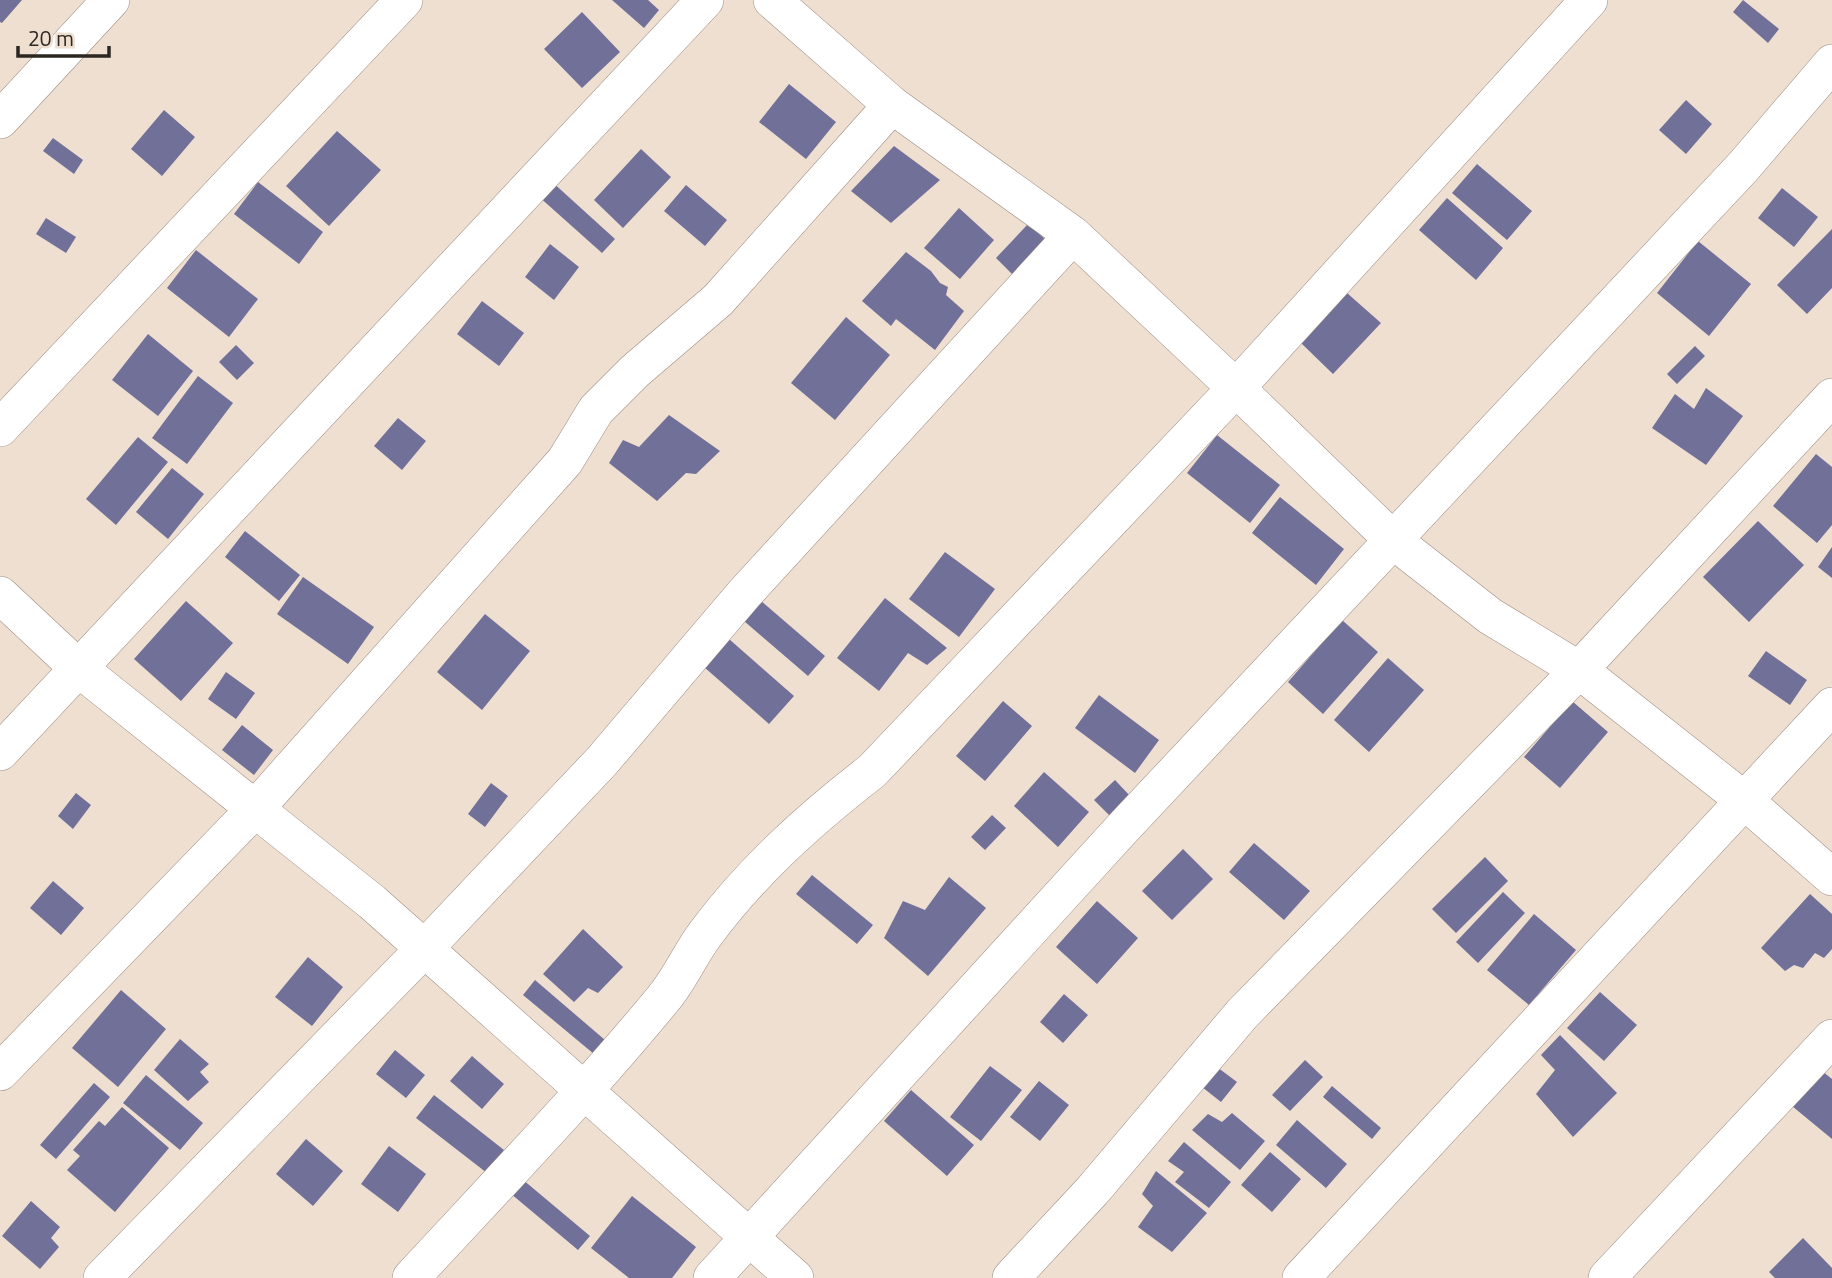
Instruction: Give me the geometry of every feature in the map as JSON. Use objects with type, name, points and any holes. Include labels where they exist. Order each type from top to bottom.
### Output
[{"type":"street","points":[[0,120],[111,0]]},
{"type":"street","points":[[0,428],[404,0]]},
{"type":"street","points":[[0,752],[705,0]]},
{"type":"street","points":[[772,0],[892,105],[1073,235],[1394,541],[1490,616],[1579,670],[1744,800],[1832,877]]},
{"type":"street","points":[[411,1278],[585,1091],[666,996],[705,934],[754,874],[797,831],[872,771],[1236,388],[1590,0]]},
{"type":"street","points":[[712,1278],[1119,831],[1743,167],[1832,63]]},
{"type":"street","points":[[0,1072],[256,808],[565,461],[596,410],[635,371],[718,300],[892,105]]},
{"type":"street","points":[[102,1278],[424,949],[602,761],[744,594],[1073,235]]},
{"type":"street","points":[[1011,1278],[1093,1189],[1242,1014],[1579,670],[1832,397]]},
{"type":"street","points":[[0,595],[78,667],[372,902],[795,1278]]},
{"type":"street","points":[[1301,1278],[1832,706]]},
{"type":"street","points":[[1607,1278],[1832,1038]]},
{"type":"building","points":[[0,0],[22,0],[2,23],[0,22]]},
{"type":"building","points":[[612,0],[648,0],[659,10],[644,28]]},
{"type":"building","points":[[1743,0],[1779,29],[1768,43],[1733,12]]},
{"type":"building","points":[[582,12],[620,52],[582,88],[544,49]]},
{"type":"building","points":[[789,84],[836,122],[806,159],[759,122]]},
{"type":"building","points":[[1686,100],[1712,124],[1686,154],[1659,130]]},
{"type":"building","points":[[164,110],[195,137],[162,176],[131,149]]},
{"type":"building","points":[[337,131],[381,170],[329,226],[286,186]]},
{"type":"building","points":[[53,138],[83,160],[74,174],[43,151]]},
{"type":"building","points":[[894,146],[940,180],[891,223],[851,191]]},
{"type":"building","points":[[641,149],[671,177],[623,228],[594,200]]},
{"type":"building","points":[[1477,164],[1532,211],[1507,240],[1452,193]]},
{"type":"building","points":[[550,180],[615,239],[602,253],[537,195]]},
{"type":"building","points":[[258,182],[323,232],[299,264],[234,214]]},
{"type":"building","points":[[686,185],[727,220],[705,246],[664,211]]},
{"type":"building","points":[[1782,188],[1818,217],[1794,247],[1758,218]]},
{"type":"building","points":[[1447,198],[1503,248],[1476,280],[1419,230]]},
{"type":"building","points":[[959,208],[994,240],[960,279],[924,248]]},
{"type":"building","points":[[46,218],[76,237],[66,253],[36,234]]},
{"type":"building","points":[[1028,224],[1046,240],[1013,275],[996,258]]},
{"type":"building","points":[[1832,229],[1832,288],[1807,314],[1777,285]]},
{"type":"building","points":[[1698,241],[1751,284],[1709,336],[1657,293]]},
{"type":"building","points":[[550,244],[579,267],[554,300],[525,277]]},
{"type":"building","points":[[196,250],[258,299],[229,337],[167,288]]},
{"type":"building","points":[[906,252],[948,287],[946,295],[964,311],[935,350],[896,319],[891,326],[862,301]]},
{"type":"building","points":[[1347,293],[1381,323],[1333,374],[1301,343]]},
{"type":"building","points":[[482,301],[524,333],[499,366],[457,334]]},
{"type":"building","points":[[846,317],[890,355],[835,420],[791,383]]},
{"type":"building","points":[[148,334],[193,371],[158,416],[112,380]]},
{"type":"building","points":[[236,345],[254,363],[237,380],[219,362]]},
{"type":"building","points":[[1695,346],[1705,356],[1677,384],[1667,374]]},
{"type":"building","points":[[198,376],[233,403],[187,464],[152,438]]},
{"type":"building","points":[[1706,388],[1743,416],[1706,465],[1652,428],[1675,394],[1694,409]]},
{"type":"building","points":[[669,415],[720,451],[696,474],[686,473],[657,501],[609,463],[623,440],[639,447]]},
{"type":"building","points":[[398,418],[426,441],[402,470],[374,446]]},
{"type":"building","points":[[1217,435],[1280,485],[1250,523],[1187,473]]},
{"type":"building","points":[[138,437],[168,462],[116,525],[86,499]]},
{"type":"building","points":[[1816,454],[1832,467],[1832,525],[1817,543],[1773,506]]},
{"type":"building","points":[[172,468],[204,494],[168,539],[136,512]]},
{"type":"building","points":[[1280,497],[1344,549],[1316,585],[1252,533]]},
{"type":"building","points":[[1758,521],[1804,565],[1749,622],[1703,577]]},
{"type":"building","points":[[245,531],[300,575],[279,601],[225,557]]},
{"type":"building","points":[[1832,547],[1832,578],[1818,567]]},
{"type":"building","points":[[945,552],[995,589],[959,637],[909,599]]},
{"type":"building","points":[[303,577],[374,627],[348,664],[277,614]]},
{"type":"building","points":[[885,598],[947,648],[927,665],[908,653],[879,691],[837,658]]},
{"type":"building","points":[[186,601],[233,643],[181,701],[134,659]]},
{"type":"building","points":[[761,601],[825,656],[808,676],[744,621]]},
{"type":"building","points":[[485,614],[530,651],[482,710],[437,672]]},
{"type":"building","points":[[1342,620],[1378,652],[1323,714],[1288,682]]},
{"type":"building","points":[[729,639],[794,696],[769,724],[704,667]]},
{"type":"building","points":[[1766,651],[1807,680],[1790,705],[1748,676]]},
{"type":"building","points":[[1388,658],[1424,690],[1369,752],[1334,720]]},
{"type":"building","points":[[226,672],[255,693],[236,719],[208,699]]},
{"type":"building","points":[[1099,695],[1159,740],[1135,773],[1075,728]]},
{"type":"building","points":[[1003,701],[1032,726],[985,781],[956,756]]},
{"type":"building","points":[[1572,701],[1608,732],[1560,788],[1524,757]]},
{"type":"building","points":[[242,725],[273,750],[254,775],[222,750]]},
{"type":"building","points":[[1044,772],[1089,812],[1058,847],[1014,806]]},
{"type":"building","points":[[1115,780],[1131,797],[1111,817],[1094,800]]},
{"type":"building","points":[[491,783],[508,796],[485,827],[468,814]]},
{"type":"building","points":[[76,793],[91,805],[73,829],[58,816]]},
{"type":"building","points":[[992,815],[1006,828],[985,850],[971,837]]},
{"type":"building","points":[[1254,843],[1310,891],[1284,920],[1229,872]]},
{"type":"building","points":[[1183,849],[1213,879],[1172,920],[1142,891]]},
{"type":"building","points":[[1485,857],[1508,881],[1456,933],[1432,909]]},
{"type":"building","points":[[812,875],[873,925],[857,944],[796,894]]},
{"type":"building","points":[[949,877],[986,908],[928,976],[884,938],[903,901],[925,910]]},
{"type":"building","points":[[53,881],[84,908],[61,935],[30,908]]},
{"type":"building","points":[[1503,892],[1525,913],[1478,963],[1456,942]]},
{"type":"building","points":[[1810,894],[1832,914],[1832,949],[1824,958],[1815,953],[1803,968],[1794,965],[1785,971],[1761,948]]},
{"type":"building","points":[[1097,901],[1138,938],[1097,984],[1056,947]]},
{"type":"building","points":[[1534,914],[1576,950],[1529,1005],[1487,970]]},
{"type":"building","points":[[583,929],[623,967],[598,993],[588,988],[574,1002],[543,974]]},
{"type":"building","points":[[308,957],[343,987],[312,1026],[275,997]]},
{"type":"building","points":[[535,980],[605,1040],[594,1054],[523,995]]},
{"type":"building","points":[[121,990],[166,1029],[118,1087],[72,1048]]},
{"type":"building","points":[[1600,992],[1637,1025],[1604,1061],[1567,1028]]},
{"type":"building","points":[[1064,994],[1088,1015],[1063,1043],[1040,1022]]},
{"type":"building","points":[[1560,1035],[1617,1093],[1573,1137],[1536,1094],[1555,1070],[1541,1055]]},
{"type":"building","points":[[180,1039],[209,1064],[200,1072],[209,1082],[188,1101],[154,1070]]},
{"type":"building","points":[[395,1050],[425,1075],[406,1098],[376,1074]]},
{"type":"building","points":[[472,1056],[504,1084],[482,1109],[450,1081]]},
{"type":"building","points":[[1305,1060],[1323,1077],[1290,1111],[1272,1095]]},
{"type":"building","points":[[990,1066],[1022,1090],[981,1141],[950,1117]]},
{"type":"building","points":[[1217,1067],[1237,1082],[1221,1102],[1202,1087]]},
{"type":"building","points":[[1822,1071],[1832,1079],[1832,1139],[1792,1106]]},
{"type":"building","points":[[146,1075],[203,1123],[180,1150],[123,1103]]},
{"type":"building","points":[[1039,1081],[1069,1105],[1040,1141],[1010,1117]]},
{"type":"building","points":[[94,1083],[110,1097],[56,1159],[40,1145]]},
{"type":"building","points":[[1332,1086],[1381,1128],[1372,1139],[1323,1097]]},
{"type":"building","points":[[911,1090],[974,1145],[947,1176],[884,1121]]},
{"type":"building","points":[[434,1095],[504,1150],[487,1173],[416,1118]]},
{"type":"building","points":[[122,1107],[169,1148],[115,1212],[67,1170],[80,1156],[73,1150],[99,1121],[105,1126]]},
{"type":"building","points":[[1232,1113],[1265,1141],[1240,1170],[1192,1130],[1208,1114],[1222,1122]]},
{"type":"building","points":[[1297,1120],[1347,1164],[1326,1188],[1276,1145]]},
{"type":"building","points":[[306,1139],[343,1171],[313,1206],[276,1174]]},
{"type":"building","points":[[1184,1142],[1231,1182],[1209,1208],[1175,1182],[1184,1172],[1168,1161]]},
{"type":"building","points":[[389,1146],[426,1174],[398,1212],[361,1184]]},
{"type":"building","points":[[1270,1152],[1301,1179],[1272,1212],[1241,1185]]},
{"type":"building","points":[[1156,1171],[1207,1213],[1172,1252],[1138,1227],[1153,1206],[1142,1194]]},
{"type":"building","points":[[522,1179],[590,1236],[578,1250],[510,1193]]},
{"type":"building","points":[[632,1196],[696,1247],[672,1278],[629,1278],[591,1248]]},
{"type":"building","points":[[31,1201],[60,1227],[51,1238],[59,1247],[40,1269],[2,1236]]},
{"type":"building","points":[[1803,1238],[1832,1268],[1832,1278],[1775,1278],[1769,1272]]}]
